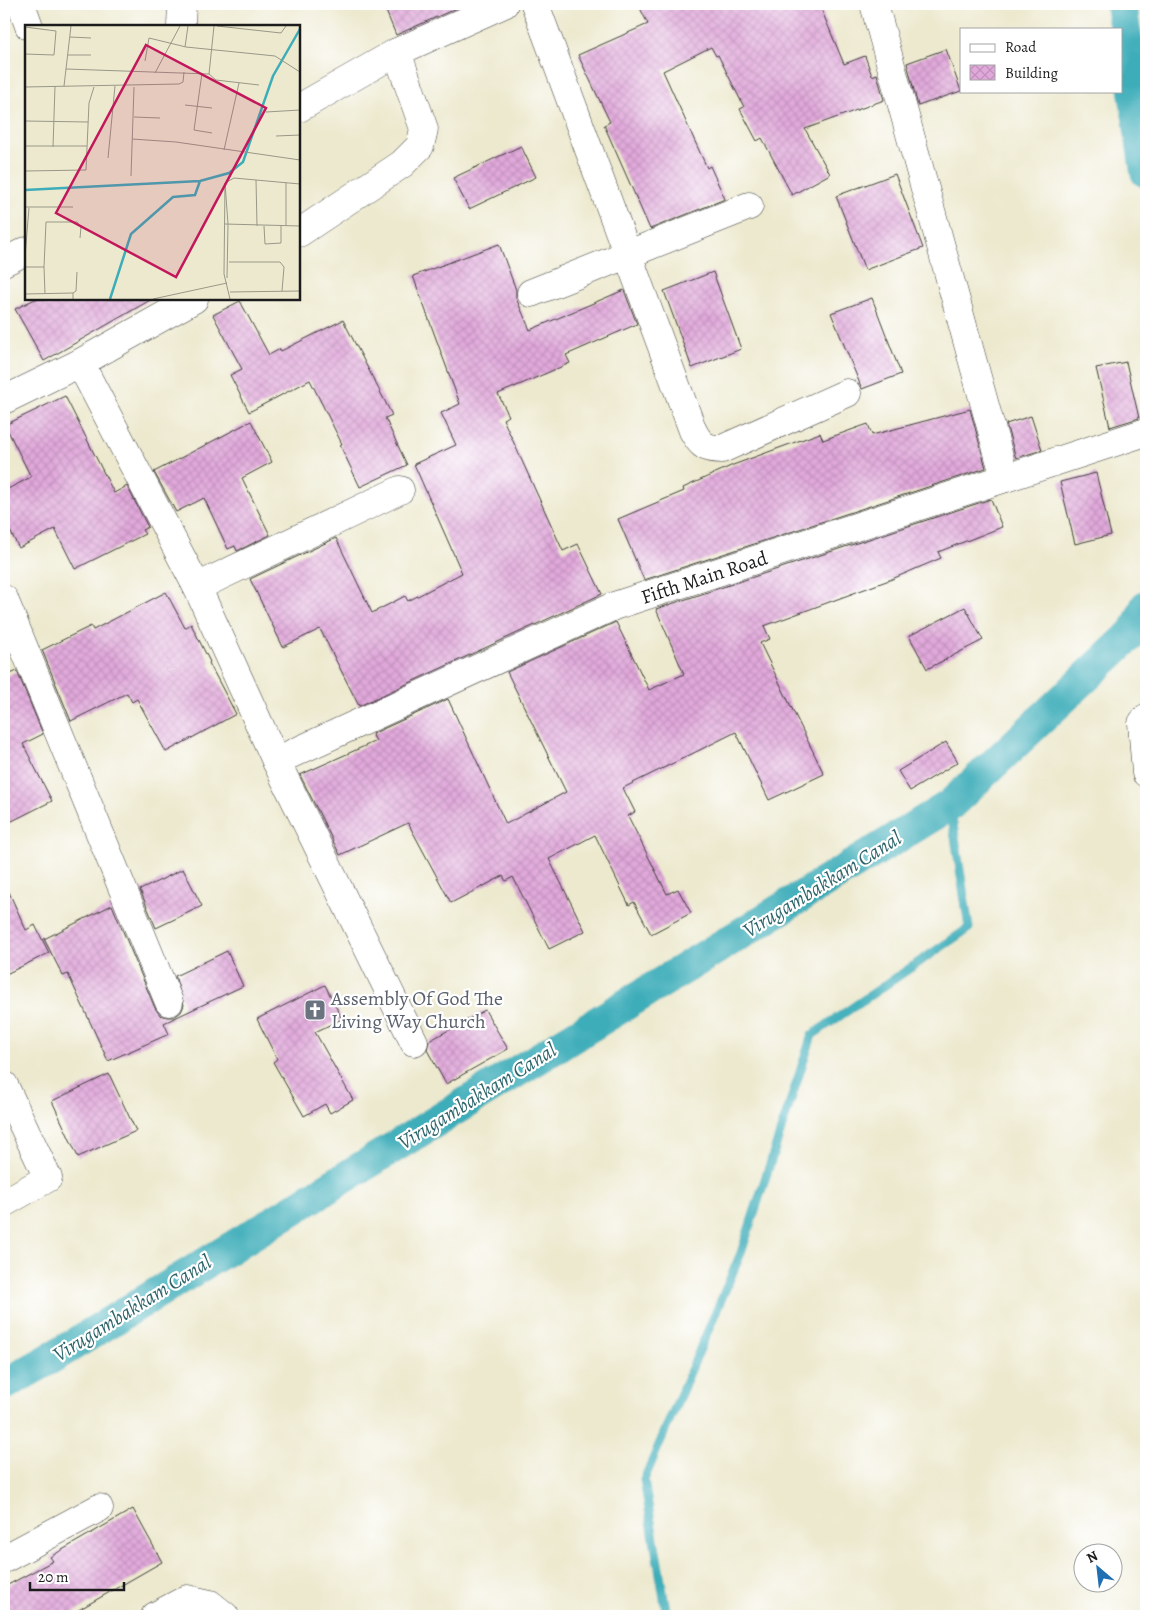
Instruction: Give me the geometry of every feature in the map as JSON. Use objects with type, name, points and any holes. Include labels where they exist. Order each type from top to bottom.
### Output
[{"type":"street","points":[[22,4],[28,25]]},
{"type":"street","points":[[181,25],[182,4]]},
{"type":"street","points":[[300,107],[397,52],[504,4]]},
{"type":"street","points":[[535,4],[693,432],[699,443],[707,449],[722,449],[847,393]]},
{"type":"street","points":[[874,4],[1005,478]]},
{"type":"street","points":[[300,232],[402,164],[420,146],[424,129],[397,52]]},
{"type":"street","points":[[531,293],[749,206]]},
{"type":"street","points":[[4,262],[25,252]]},
{"type":"street","points":[[4,400],[80,363],[192,300]]},
{"type":"street","points":[[80,363],[196,587],[276,761],[414,1042]]},
{"type":"street","name":"Fifth Main Road","points":[[276,761],[614,606],[1146,432]]},
{"type":"street","points":[[196,587],[400,490]]},
{"type":"street","points":[[4,599],[169,1002]]},
{"type":"street","points":[[1145,722],[1146,773]]},
{"type":"street","points":[[4,1084],[48,1178],[4,1203]]},
{"type":"street","points":[[4,1560],[99,1508]]},
{"type":"street","points":[[155,1616],[187,1599],[210,1604],[225,1616]]},
{"type":"building","points":[[383,4],[466,4],[396,35]]},
{"type":"building","points":[[638,4],[819,4],[844,64],[865,56],[872,76],[877,74],[884,100],[805,129],[830,174],[792,195],[762,138],[757,141],[740,109],[744,107],[718,55],[716,56],[711,47],[663,71],[707,168],[710,166],[725,199],[650,229],[604,125],[610,122],[578,55],[648,24]]},
{"type":"building","points":[[946,49],[960,91],[918,106],[907,63]]},
{"type":"building","points":[[521,146],[536,177],[469,209],[453,178]]},
{"type":"building","points":[[895,174],[923,248],[865,270],[836,196]]},
{"type":"building","points":[[499,244],[516,290],[516,298],[530,330],[624,290],[637,324],[566,355],[570,363],[498,394],[509,416],[503,419],[563,551],[578,544],[602,594],[359,706],[320,629],[283,647],[250,579],[336,538],[372,613],[405,596],[408,601],[462,573],[414,464],[456,445],[441,413],[460,404],[413,276]]},
{"type":"building","points":[[713,272],[741,349],[692,368],[664,291]]},
{"type":"building","points":[[872,298],[901,374],[862,389],[831,313]]},
{"type":"building","points":[[33,300],[150,300],[44,361],[15,309]]},
{"type":"building","points":[[240,301],[269,355],[280,349],[281,351],[343,320],[392,415],[385,418],[407,465],[360,487],[340,445],[342,444],[310,380],[249,412],[230,375],[242,369],[213,315]]},
{"type":"building","points":[[1126,362],[1139,418],[1110,427],[1096,368]]},
{"type":"building","points":[[65,396],[114,493],[127,486],[148,527],[142,530],[145,534],[75,569],[55,529],[19,548],[4,520],[4,491],[31,477],[5,425]]},
{"type":"building","points":[[970,409],[986,468],[644,580],[618,519],[684,491],[683,488],[733,465],[820,433],[823,440],[868,424],[872,435]]},
{"type":"building","points":[[1031,416],[1042,450],[1016,458],[1006,424]]},
{"type":"building","points":[[251,421],[272,462],[242,478],[270,535],[237,551],[235,546],[228,549],[204,498],[176,512],[154,472]]},
{"type":"building","points":[[1096,473],[1111,535],[1075,544],[1060,482]]},
{"type":"building","points":[[991,499],[1002,527],[938,552],[941,558],[892,579],[764,626],[770,639],[760,643],[824,774],[769,800],[736,732],[623,788],[635,812],[628,816],[667,894],[678,889],[691,913],[651,934],[634,902],[629,905],[595,835],[549,859],[585,931],[549,949],[513,877],[506,881],[503,876],[451,903],[408,823],[340,855],[300,775],[376,741],[372,734],[448,699],[506,824],[566,792],[507,672],[616,622],[649,690],[684,674],[656,609]]},
{"type":"building","points":[[166,592],[185,628],[191,624],[236,714],[166,752],[137,699],[132,702],[127,693],[71,721],[42,650],[91,626],[93,630]]},
{"type":"building","points":[[965,607],[983,640],[927,669],[909,636]]},
{"type":"building","points":[[17,671],[43,734],[23,744],[52,801],[4,825],[4,677]]},
{"type":"building","points":[[946,742],[958,762],[910,791],[898,771]]},
{"type":"building","points":[[183,869],[202,906],[156,928],[140,890]]},
{"type":"building","points":[[4,881],[26,930],[35,925],[49,953],[4,975]]},
{"type":"building","points":[[112,905],[155,1008],[160,1015],[174,1017],[181,1012],[184,1005],[175,976],[227,951],[243,986],[164,1023],[169,1034],[108,1061],[68,974],[63,976],[44,939]]},
{"type":"building","points":[[325,985],[342,1019],[315,1032],[353,1100],[330,1113],[325,1104],[304,1116],[273,1062],[277,1059],[257,1019]]},
{"type":"building","points":[[485,1010],[508,1049],[446,1084],[427,1050],[429,1041]]},
{"type":"building","points":[[109,1074],[136,1131],[78,1157],[52,1101]]},
{"type":"building","points":[[133,1509],[162,1562],[68,1616],[4,1616],[4,1587],[53,1561],[50,1557]]},
{"type":"waterway","name":"Virugambakkam Canal","points":[[1121,4],[1146,172]]},
{"type":"waterway","name":"Virugambakkam Canal","points":[[4,1385],[53,1357],[950,805],[1135,631],[1146,606]]},
{"type":"waterway","name":"Virugambakkam Canal","points":[[667,1616],[644,1480],[741,1253],[812,1035],[969,928],[950,805]]},
{"type":"place","name":"Assembly Of God The Living Way Church","points":[[315,1010]]}]
